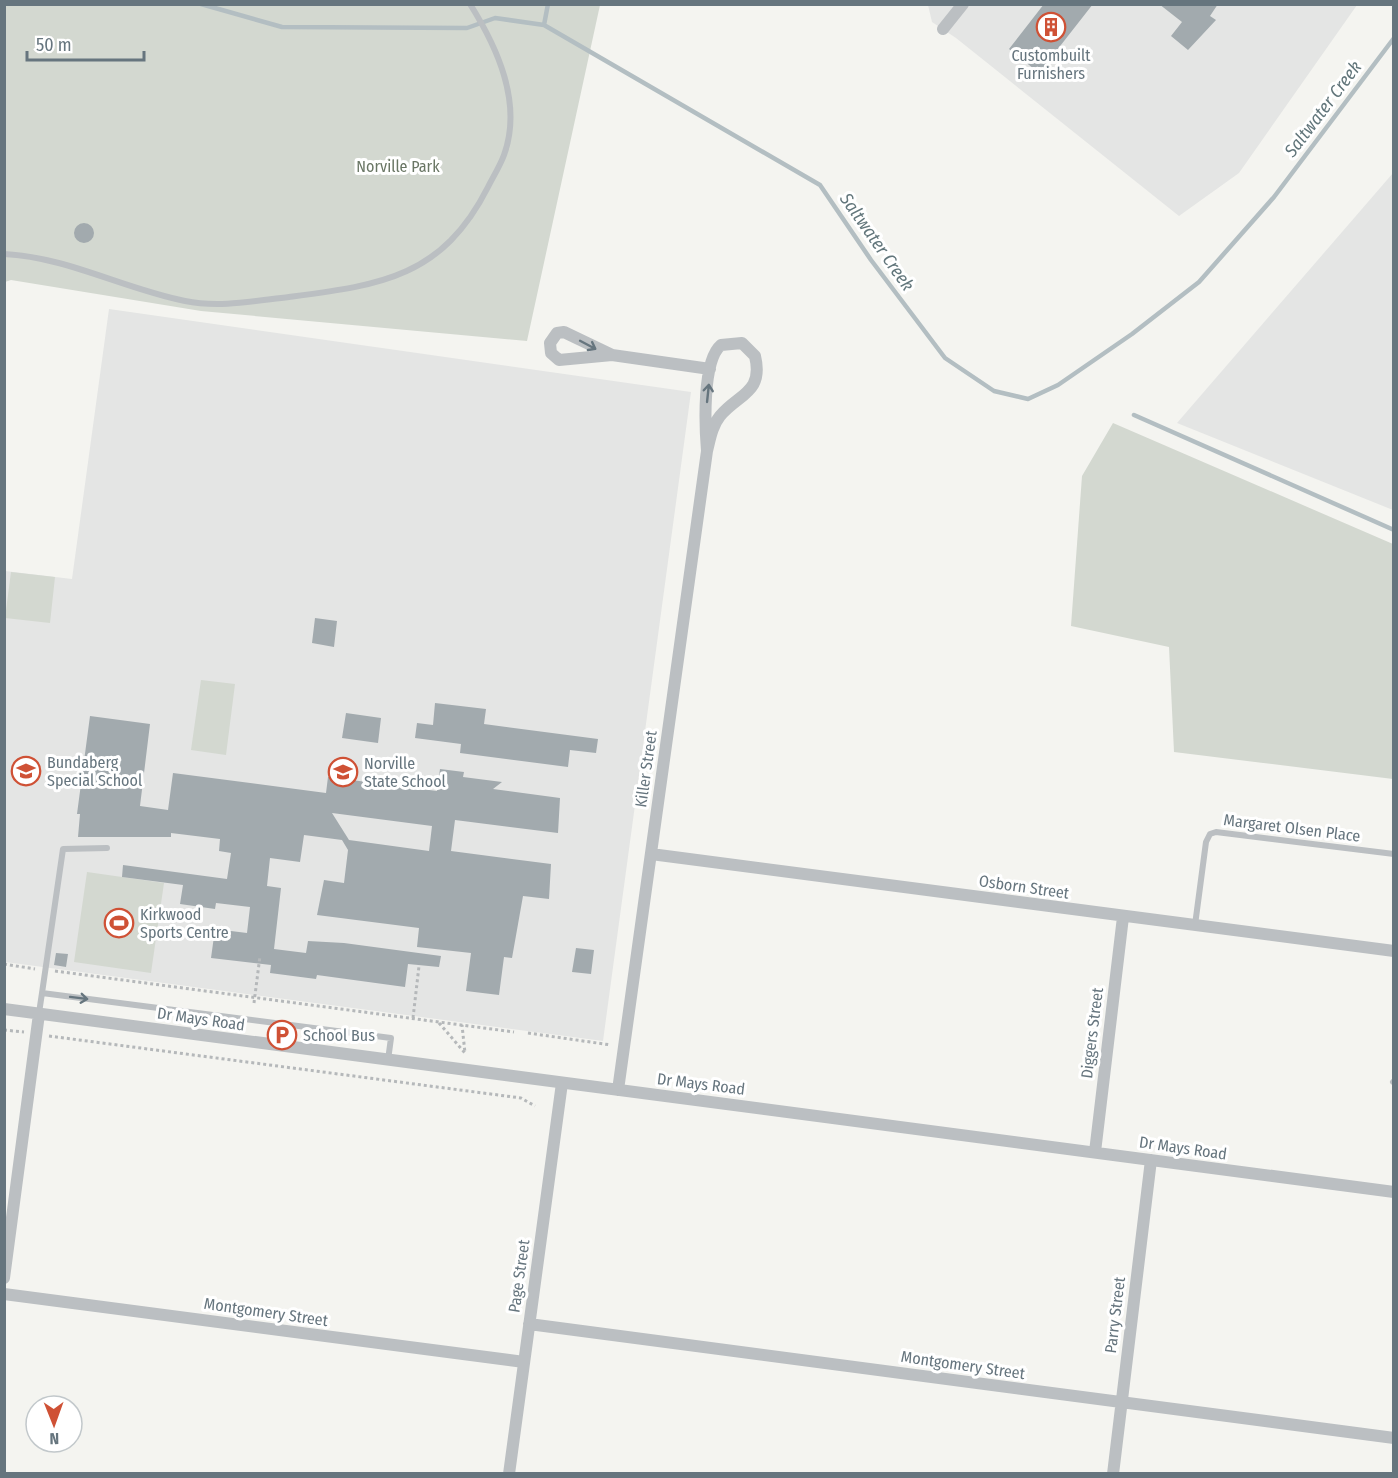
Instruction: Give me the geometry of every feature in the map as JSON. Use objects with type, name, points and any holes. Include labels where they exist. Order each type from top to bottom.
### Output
[{"type":"street","points":[[943,29],[963,4]]},
{"type":"street","points":[[727,342],[747,346],[757,364],[754,384],[746,395],[719,417],[707,451],[705,421],[710,369],[716,349],[727,342]]},
{"type":"street","points":[[612,355],[710,369]]},
{"type":"street","name":"Killer Street","points":[[618,1090],[707,451]]},
{"type":"street","name":"Osborn Street","points":[[651,854],[1394,951]]},
{"type":"street","name":"Diggers Street","points":[[1095,1152],[1123,917]]},
{"type":"street","name":"Dr Mays Road","points":[[4,1009],[1394,1192]]},
{"type":"street","points":[[4,1278],[6,1248],[39,1014]]},
{"type":"street","name":"Page Street","points":[[509,1473],[562,1083]]},
{"type":"street","name":"Parry Street","points":[[1113,1473],[1151,1160]]},
{"type":"street","name":"Montgomery Street","points":[[4,1294],[524,1362]]},
{"type":"street","name":"Montgomery Street","points":[[529,1324],[1394,1438]]},
{"type":"lane","points":[[4,254],[44,259],[163,296],[204,304],[254,302],[360,288],[399,276],[434,256],[462,229],[483,196],[504,154],[510,121],[510,103],[502,71],[470,4]]},
{"type":"lane","name":"Margaret Olsen Place","points":[[1194,926],[1206,842],[1210,834],[1216,832],[1394,854]]},
{"type":"lane","points":[[39,1014],[63,849],[107,848]]},
{"type":"lane","points":[[42,993],[391,1038],[388,1060]]},
{"type":"path","points":[[254,1003],[260,956]]},
{"type":"path","points":[[4,964],[40,969]]},
{"type":"path","points":[[413,1018],[419,966]]},
{"type":"path","points":[[53,971],[514,1032]]},
{"type":"path","points":[[438,1021],[465,1053],[462,1024]]},
{"type":"path","points":[[4,1030],[460,1088],[521,1098],[535,1106]]},
{"type":"path","points":[[528,1034],[615,1046]]},
{"type":"shaded area","points":[[928,5],[1357,5],[1239,173],[1179,216],[956,38],[932,22]]},
{"type":"shaded area","points":[[1393,173],[1393,510],[1177,423]]},
{"type":"shaded area","name":"Norville State School","points":[[109,309],[691,392],[603,1041],[5,962],[5,571],[72,579]]},
{"type":"green space","name":"Norville Park","points":[[5,5],[600,5],[527,341],[201,311],[11,280],[5,282]]},
{"type":"green space","points":[[1113,423],[1393,544],[1393,779],[1174,752],[1169,647],[1071,626],[1082,476]]},
{"type":"green space","points":[[11,572],[55,577],[50,623],[5,618]]},
{"type":"green space","points":[[201,680],[235,684],[226,755],[191,750]]},
{"type":"green space","name":"Kirkwood Sports Centre","points":[[87,872],[164,883],[151,973],[74,962]]},
{"type":"building","name":"Custombuilt Furnishers","points":[[1044,4],[1093,4],[1039,73],[1009,49]]},
{"type":"building","points":[[1159,4],[1218,4],[1210,16],[1216,20],[1188,50],[1171,36],[1182,22]]},
{"type":"building","points":[[80,223],[88,223],[94,229],[94,237],[88,243],[80,243],[74,237],[74,229]]},
{"type":"building","points":[[315,618],[337,621],[334,647],[312,643]]},
{"type":"building","points":[[435,703],[486,709],[484,724],[598,739],[596,753],[570,750],[568,767],[460,753],[461,744],[415,738],[417,723],[433,725]]},
{"type":"building","points":[[346,713],[381,718],[378,743],[342,738]]},
{"type":"building","points":[[90,716],[150,724],[140,806],[168,810],[173,773],[326,793],[328,777],[437,791],[440,769],[464,772],[463,777],[502,782],[493,789],[560,798],[558,833],[455,820],[451,851],[551,864],[549,899],[523,896],[512,958],[504,957],[499,995],[466,991],[471,953],[417,947],[419,928],[317,915],[324,880],[344,883],[348,850],[342,840],[304,835],[300,862],[270,858],[267,886],[281,888],[274,949],[306,953],[308,941],[344,943],[441,956],[439,967],[408,964],[405,987],[317,975],[316,979],[270,973],[271,965],[211,958],[215,929],[247,933],[250,907],[216,903],[215,909],[180,904],[183,885],[122,877],[123,865],[227,879],[231,853],[219,851],[220,839],[171,833],[171,837],[78,837],[80,814],[77,814]],"holes":[[[332,813],[432,826],[429,851],[349,840]]]},
{"type":"building","points":[[576,948],[594,950],[591,974],[572,972]]},
{"type":"building","points":[[56,953],[68,954],[66,967],[54,965]]},
{"type":"waterway","name":"Saltwater Creek","points":[[201,4],[282,27],[467,28],[495,18],[544,25],[820,185],[871,260],[945,358],[994,391],[1028,399],[1058,385],[1132,334],[1199,282],[1274,197],[1394,38]]},
{"type":"waterway","points":[[544,25],[548,4]]},
{"type":"waterway","points":[[1134,415],[1394,530]]},
{"type":"place","name":"Custombuilt Furnishers","points":[[1051,27]]},
{"type":"place","name":"Bundaberg Special School","points":[[26,771]]},
{"type":"place","name":"Norville State School","points":[[343,772]]},
{"type":"place","name":"Kirkwood Sports Centre","points":[[119,923]]},
{"type":"place","name":"School Bus","points":[[282,1035]]}]
